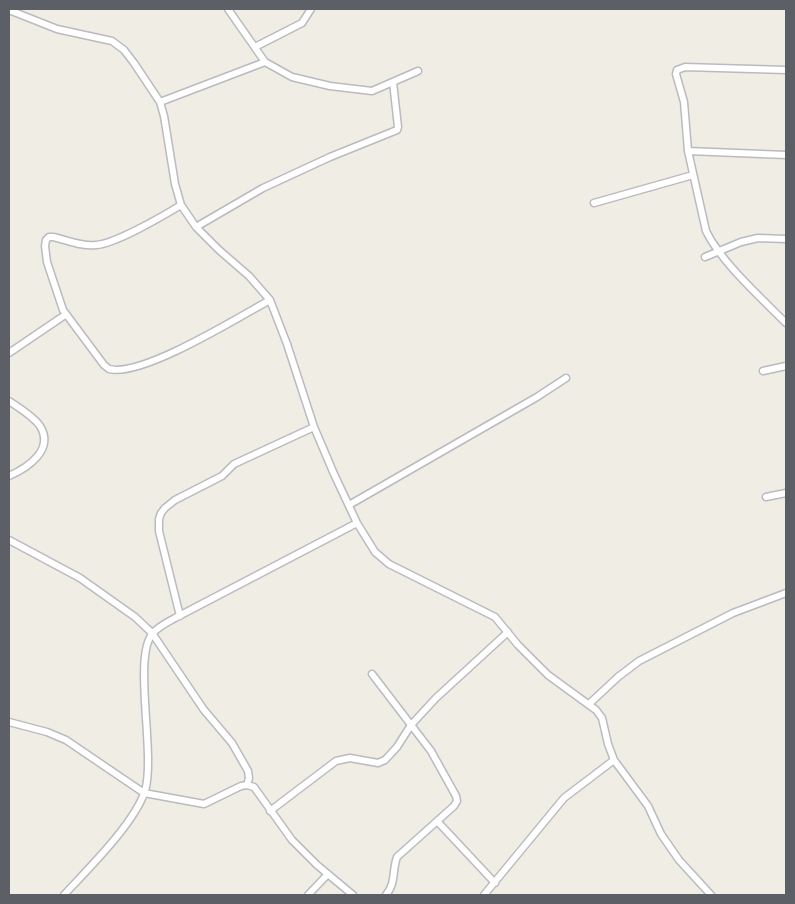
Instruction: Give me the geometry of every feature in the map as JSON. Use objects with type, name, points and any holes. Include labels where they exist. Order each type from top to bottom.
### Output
[{"type":"street","points":[[228,9],[264,62],[292,77],[330,86],[372,91],[418,71]]},
{"type":"street","points":[[255,47],[302,23],[311,9]]},
{"type":"street","points":[[9,10],[42,24],[112,41],[119,45],[134,63],[160,102],[175,184],[181,205],[196,227],[219,250],[250,276],[270,300],[287,344],[314,427],[357,523],[375,552],[389,564],[496,617],[518,645],[548,675],[590,704],[602,718],[614,760],[648,806],[661,834],[679,860],[711,895]]},
{"type":"street","points":[[160,102],[264,62]]},
{"type":"street","points":[[786,70],[685,67],[677,70],[676,74],[684,102],[688,151],[706,231],[711,241],[750,287],[786,323]]},
{"type":"street","points":[[196,227],[263,188],[330,157],[397,130],[393,82]]},
{"type":"street","points":[[688,151],[786,155]]},
{"type":"street","points":[[594,203],[693,175]]},
{"type":"street","points":[[181,205],[107,243],[95,246],[54,237],[46,240],[47,262],[66,314],[104,365],[114,370],[140,365],[172,353],[270,300]]},
{"type":"street","points":[[705,257],[741,242],[758,238],[786,239]]},
{"type":"street","points":[[9,353],[66,314]]},
{"type":"street","points":[[763,371],[786,366]]},
{"type":"street","points":[[349,505],[537,397],[566,378]]},
{"type":"street","points":[[9,401],[39,425],[44,434],[44,443],[42,452],[36,459],[9,476]]},
{"type":"street","points":[[180,616],[159,531],[159,519],[164,508],[175,500],[222,476],[234,464],[314,427]]},
{"type":"street","points":[[766,497],[786,493]]},
{"type":"street","points":[[64,895],[132,816],[144,793],[148,778],[149,760],[144,667],[147,646],[152,633],[180,616],[357,523]]},
{"type":"street","points":[[9,540],[80,578],[135,617],[152,633],[193,696],[232,743],[248,771],[248,785]]},
{"type":"street","points":[[590,704],[618,677],[639,661],[734,613],[786,593]]},
{"type":"street","points":[[270,811],[336,761],[350,758],[378,763],[385,760],[398,747],[411,725],[436,698],[508,632]]},
{"type":"street","points":[[372,674],[431,751],[456,796],[454,806],[397,857],[394,882],[386,895]]},
{"type":"street","points":[[9,722],[47,732],[66,740],[144,793],[204,804],[241,786],[248,785],[254,787],[292,840],[353,895]]},
{"type":"street","points":[[488,894],[525,843],[564,798],[614,760]]},
{"type":"street","points":[[437,821],[495,883]]},
{"type":"street","points":[[308,895],[328,874]]}]
